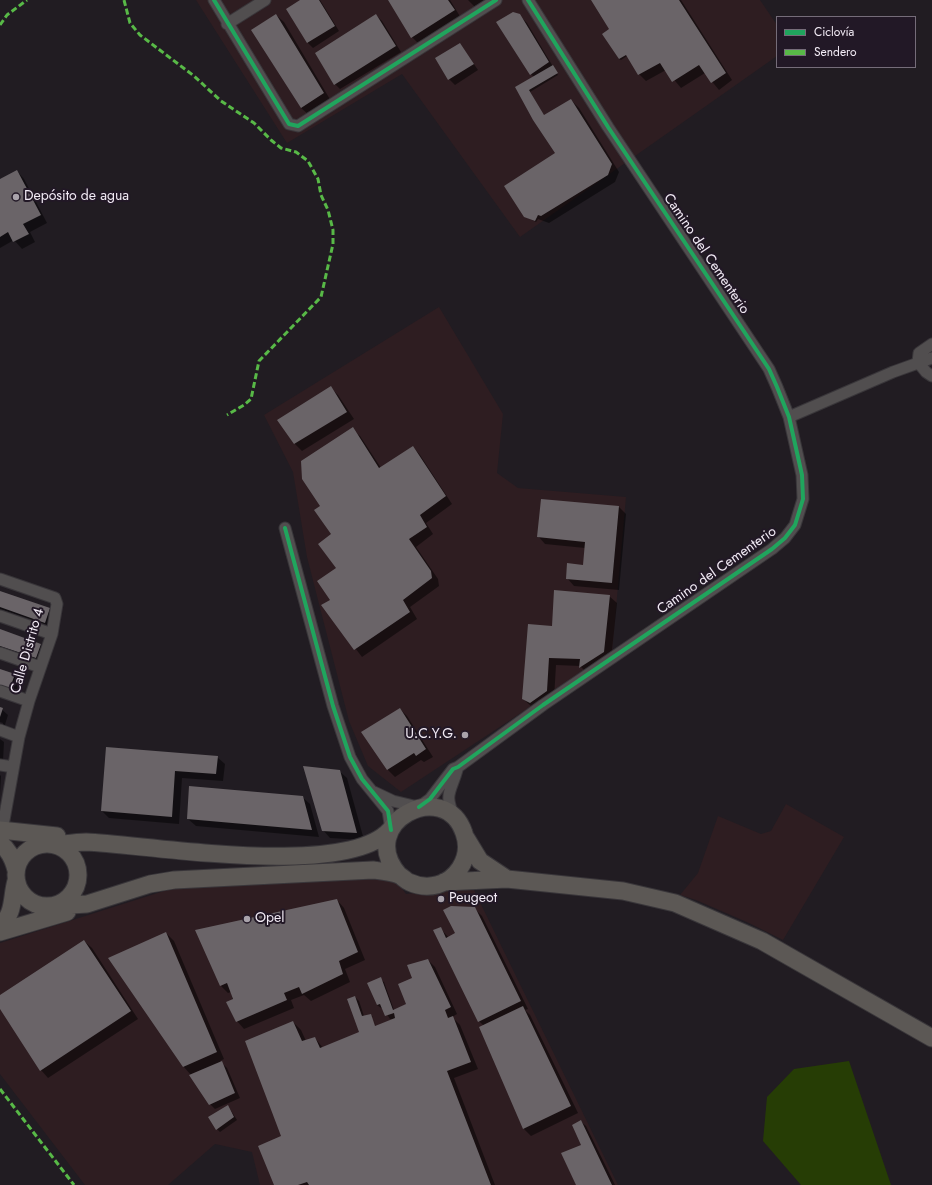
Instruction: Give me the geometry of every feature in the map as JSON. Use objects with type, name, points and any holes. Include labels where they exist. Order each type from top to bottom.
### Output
[{"type":"main road","points":[[1,835],[67,838],[84,842],[215,854],[274,856],[336,852],[356,849],[377,842],[391,830],[402,816],[418,807],[434,807],[442,809],[455,818],[480,861],[507,879]]},
{"type":"main road","points":[[391,830],[388,838],[388,854],[394,869],[399,875],[409,882],[420,886],[432,886],[452,878],[463,863],[467,846],[466,837]]},
{"type":"main road","points":[[1,835],[30,839],[64,848],[71,854],[78,871],[76,889],[70,896],[55,906]]},
{"type":"main road","points":[[1,835],[6,848],[13,858],[16,875],[22,894],[33,904],[48,907],[87,904]]},
{"type":"main road","points":[[0,926],[7,919],[13,907],[16,875],[21,857],[26,852],[31,848],[49,844],[84,842]]},
{"type":"main road","points":[[0,932],[150,884],[174,880],[373,870],[399,875]]},
{"type":"main road","points":[[444,882],[507,879],[623,891],[675,903],[713,918],[762,941],[932,1038]]},
{"type":"street","points":[[214,0],[227,24],[289,124],[298,126],[496,0]]},
{"type":"street","points":[[227,24],[265,0]]},
{"type":"street","name":"Camino del Cementerio","points":[[418,807],[430,799],[453,769],[458,768],[543,705],[772,549],[785,538],[795,525],[803,499],[802,475],[789,417],[769,369],[608,127],[528,0]]},
{"type":"street","points":[[932,344],[919,353],[918,362],[926,372],[932,376]]},
{"type":"street","points":[[789,417],[918,362],[932,358]]},
{"type":"street","points":[[286,528],[333,706],[350,757],[362,779],[388,811],[391,830]]},
{"type":"street","name":"Calle Distrito 4","points":[[0,579],[55,598],[57,604],[52,634],[29,701],[19,737],[1,835]]},
{"type":"street","points":[[0,616],[52,634]]},
{"type":"street","points":[[0,653],[40,667]]},
{"type":"street","points":[[0,691],[29,701]]},
{"type":"street","points":[[0,730],[19,737]]},
{"type":"street","points":[[0,765],[13,767]]},
{"type":"street","points":[[455,818],[451,810],[448,795],[458,768]]},
{"type":"street","points":[[372,791],[393,801],[418,807]]},
{"type":"shaded area","points":[[196,0],[760,0],[776,24],[776,57],[520,237],[402,74],[287,143]]},
{"type":"shaded area","points":[[439,307],[503,414],[497,473],[518,488],[626,497],[612,653],[401,792],[368,766],[349,721],[307,557],[293,472],[264,415]]},
{"type":"shaded area","points":[[786,804],[844,837],[783,940],[749,923],[696,900],[680,895],[698,873],[718,816],[761,834],[771,831]]},
{"type":"shaded area","points":[[376,876],[397,882],[406,894],[456,889],[474,890],[618,1185],[260,1185],[252,1152],[215,1144],[168,1185],[85,1185],[0,1074],[0,943],[183,885]]},
{"type":"green space","points":[[849,1061],[891,1185],[801,1185],[763,1141],[767,1097],[794,1069]]},
{"type":"building","points":[[300,0],[319,0],[335,26],[307,43],[286,9]]},
{"type":"building","points":[[388,0],[448,0],[455,10],[411,38]]},
{"type":"building","points":[[591,0],[679,0],[726,73],[711,83],[699,65],[672,82],[660,63],[638,75],[626,55],[619,59],[602,34],[609,29]]},
{"type":"building","points":[[513,12],[520,14],[549,62],[530,75],[496,22]]},
{"type":"building","points":[[276,14],[324,93],[301,108],[251,30]]},
{"type":"building","points":[[376,14],[396,46],[334,85],[315,53]]},
{"type":"building","points":[[460,43],[474,64],[448,80],[435,58]]},
{"type":"building","points":[[553,65],[558,73],[529,90],[544,115],[571,99],[612,164],[608,175],[541,216],[538,215],[535,221],[524,217],[504,186],[555,153],[533,120],[515,87]]},
{"type":"building","name":"Depósito de agua","points":[[17,170],[41,215],[23,224],[29,234],[13,242],[8,232],[0,237],[0,179]]},
{"type":"building","points":[[331,386],[347,412],[294,444],[277,420]]},
{"type":"building","points":[[353,427],[379,468],[413,446],[446,496],[420,515],[427,527],[409,539],[431,571],[432,578],[403,600],[410,612],[354,650],[321,605],[330,600],[317,581],[336,568],[318,544],[331,534],[314,510],[320,506],[302,479],[301,461]]},
{"type":"building","points":[[541,499],[619,506],[612,583],[566,579],[567,563],[583,565],[585,542],[537,537]]},
{"type":"building","points":[[554,590],[610,595],[604,652],[579,668],[580,659],[549,658],[547,691],[530,703],[522,699],[528,624],[552,626]]},
{"type":"building","points":[[0,591],[50,608],[45,623],[0,607]]},
{"type":"building","points":[[0,629],[41,644],[36,658],[0,646]]},
{"type":"building","points":[[0,669],[15,674],[10,688],[0,685]]},
{"type":"building","points":[[0,707],[3,708],[0,717]]},
{"type":"building","points":[[400,708],[426,749],[416,756],[414,753],[387,770],[361,732]]},
{"type":"building","points":[[106,747],[218,756],[216,774],[175,771],[172,817],[101,811]]},
{"type":"building","points":[[303,766],[340,770],[357,833],[322,831]]},
{"type":"building","points":[[189,786],[303,796],[312,830],[187,819]]},
{"type":"building","points":[[337,899],[358,952],[339,961],[343,974],[302,994],[299,987],[284,993],[287,1000],[236,1022],[226,1002],[233,999],[227,983],[220,986],[195,930]]},
{"type":"building","points":[[451,906],[475,907],[521,1001],[478,1022],[433,930],[441,927],[446,938],[455,933],[443,910]]},
{"type":"building","points":[[166,932],[217,1052],[183,1067],[108,958]]},
{"type":"building","points":[[84,940],[131,1011],[40,1071],[0,1009],[0,995]]},
{"type":"building","points":[[428,959],[451,1007],[445,1010],[448,1018],[453,1016],[471,1062],[447,1071],[491,1185],[309,1185],[307,1182],[298,1185],[274,1185],[258,1146],[281,1136],[245,1041],[293,1021],[302,1041],[315,1037],[320,1048],[359,1032],[347,999],[355,996],[362,1016],[371,1014],[375,1026],[395,1018],[394,1013],[385,1016],[380,1004],[377,1005],[367,983],[381,977],[393,1010],[406,1004],[398,984],[412,978],[407,965]]},
{"type":"building","points":[[523,1006],[571,1106],[523,1129],[479,1027]]},
{"type":"building","points":[[222,1061],[235,1093],[209,1105],[189,1075]]},
{"type":"building","points":[[228,1105],[234,1117],[216,1130],[208,1117]]},
{"type":"building","points":[[581,1120],[612,1185],[576,1185],[561,1153],[581,1145],[572,1125]]},
{"type":"marked path","points":[[0,25],[7,15],[27,0]]},
{"type":"marked path","points":[[124,0],[130,23],[140,35],[194,76],[221,101],[254,123],[281,148],[296,152],[308,161],[318,179],[321,195],[328,210],[333,230],[333,244],[321,297],[259,361],[251,399],[227,415]]},
{"type":"marked path","points":[[0,1089],[74,1185]]},
{"type":"cycle path","points":[[214,0],[289,124],[298,126],[496,0]]},
{"type":"cycle path","points":[[419,807],[430,799],[453,769],[458,767],[543,705],[772,549],[785,538],[795,525],[803,499],[802,475],[789,417],[769,369],[608,127],[528,0]]},
{"type":"cycle path","points":[[285,528],[333,706],[350,757],[362,779],[388,811],[391,830]]},
{"type":"place","name":"Depósito de agua","points":[[16,197]]},
{"type":"place","name":"U.C.Y.G.","points":[[465,735]]},
{"type":"place","name":"Peugeot","points":[[441,899]]},
{"type":"place","name":"Opel","points":[[247,919]]}]
